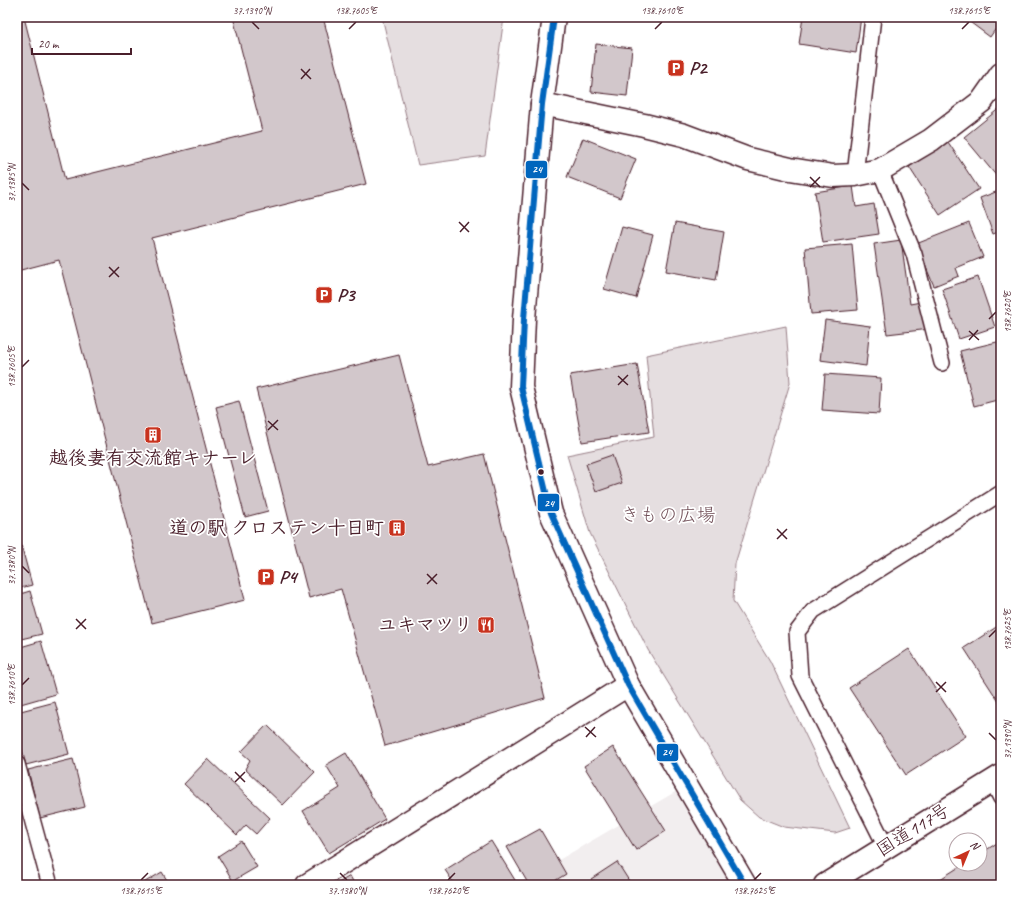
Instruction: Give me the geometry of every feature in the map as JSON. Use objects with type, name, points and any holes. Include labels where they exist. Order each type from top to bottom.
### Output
[{"type":"main road","points":[[554,17],[542,104],[524,319],[521,387],[551,513],[628,684],[745,885]]},
{"type":"main road","points":[[542,104],[644,125],[684,135],[748,159],[790,169],[833,176],[854,175],[880,170],[931,140],[982,101],[1001,74]]},
{"type":"main road","points":[[307,885],[628,684]]},
{"type":"main road","name":"国道117号","points":[[825,885],[886,847],[998,785]]},
{"type":"lane","points":[[854,175],[873,17]]},
{"type":"lane","points":[[880,170],[914,254],[942,363]]},
{"type":"lane","points":[[886,847],[800,676],[797,632],[813,611],[1001,492]]},
{"type":"lane","points":[[17,764],[50,885]]},
{"type":"shaded area","points":[[687,785],[745,885],[516,885]]},
{"type":"green space","points":[[382,17],[504,17],[485,156],[418,165]]},
{"type":"green space","name":"きもの広場","points":[[786,326],[790,383],[735,564],[733,601],[770,661],[850,828],[835,833],[784,827],[759,817],[740,800],[648,650],[590,533],[567,455],[654,437],[646,355]]},
{"type":"building","name":"越後妻有交流館キナーレ","points":[[17,17],[24,17],[65,180],[262,131],[233,17],[323,17],[366,184],[152,238],[245,600],[152,623],[59,260],[17,271]]},
{"type":"building","points":[[803,17],[861,17],[856,53],[799,44]]},
{"type":"building","points":[[963,17],[1001,17],[1001,21],[990,37]]},
{"type":"building","points":[[596,44],[632,48],[627,96],[591,92]]},
{"type":"building","points":[[1001,107],[1001,177],[999,179],[964,137]]},
{"type":"building","points":[[583,138],[636,159],[620,198],[567,177]]},
{"type":"building","points":[[948,142],[979,189],[940,215],[909,167]]},
{"type":"building","points":[[853,186],[856,207],[874,204],[879,234],[823,242],[815,192]]},
{"type":"building","points":[[1001,190],[1001,231],[993,234],[980,198]]},
{"type":"building","points":[[675,223],[724,232],[716,280],[666,271]]},
{"type":"building","points":[[969,223],[983,257],[956,268],[959,276],[934,286],[916,244]]},
{"type":"building","points":[[622,227],[653,235],[636,298],[604,289]]},
{"type":"building","points":[[901,240],[910,304],[926,301],[930,329],[887,334],[874,244]]},
{"type":"building","points":[[852,244],[858,310],[811,314],[805,248]]},
{"type":"building","points":[[978,277],[995,327],[959,339],[942,289]]},
{"type":"building","points":[[825,320],[870,326],[866,366],[820,360]]},
{"type":"building","points":[[1001,341],[1001,399],[974,406],[960,351]]},
{"type":"building","name":"道の駅 クロステン十日町","points":[[399,355],[428,467],[484,454],[545,698],[385,746],[341,589],[309,598],[256,389]]},
{"type":"building","points":[[637,364],[649,432],[582,442],[570,375]]},
{"type":"building","points":[[825,374],[881,378],[879,414],[822,410]]},
{"type":"building","points":[[239,401],[268,511],[245,517],[216,407]]},
{"type":"building","points":[[612,455],[622,483],[596,492],[586,464]]},
{"type":"building","points":[[17,530],[32,585],[17,589]]},
{"type":"building","points":[[30,591],[42,634],[17,640],[17,595]]},
{"type":"building","points":[[1001,624],[1001,705],[964,648]]},
{"type":"building","points":[[41,641],[56,694],[17,705],[17,648]]},
{"type":"building","points":[[909,649],[966,736],[906,775],[849,688]]},
{"type":"building","points":[[55,702],[69,754],[26,765],[17,731],[17,712]]},
{"type":"building","points":[[267,725],[315,772],[283,805],[245,769],[250,760],[241,752]]},
{"type":"building","points":[[613,747],[666,831],[636,850],[584,766]]},
{"type":"building","points":[[346,753],[385,819],[329,853],[303,811],[340,788],[326,765]]},
{"type":"building","points":[[73,759],[85,807],[40,818],[28,770]]},
{"type":"building","points":[[208,759],[270,818],[256,834],[246,825],[237,835],[184,784]]},
{"type":"building","points":[[540,829],[566,874],[548,885],[529,885],[507,847]]},
{"type":"building","points":[[241,841],[257,867],[233,881],[218,856]]},
{"type":"building","points":[[491,841],[518,885],[455,885],[445,870]]},
{"type":"building","points":[[997,843],[1001,850],[1001,876],[998,877],[1001,885],[939,885],[937,881],[951,872],[988,872],[988,849]]},
{"type":"building","points":[[617,862],[631,884],[595,885],[591,879]]},
{"type":"building","points":[[162,872],[170,885],[140,885]]},
{"type":"building","points":[[350,876],[355,885],[335,885]]},
{"type":"building","points":[[589,881],[591,885],[582,885]]},
{"type":"transit line","name":"24","points":[[554,17],[542,104],[524,319],[521,387],[551,513],[628,685],[745,885]]},
{"type":"place","name":"P2","points":[[676,68]]},
{"type":"place","name":"P3","points":[[324,295]]},
{"type":"place","name":"越後妻有交流館キナーレ","points":[[153,435]]},
{"type":"place","name":"道の駅 クロステン十日町","points":[[397,528]]},
{"type":"place","name":"P4","points":[[266,577]]},
{"type":"place","name":"ユキマツリ","points":[[486,625]]}]
